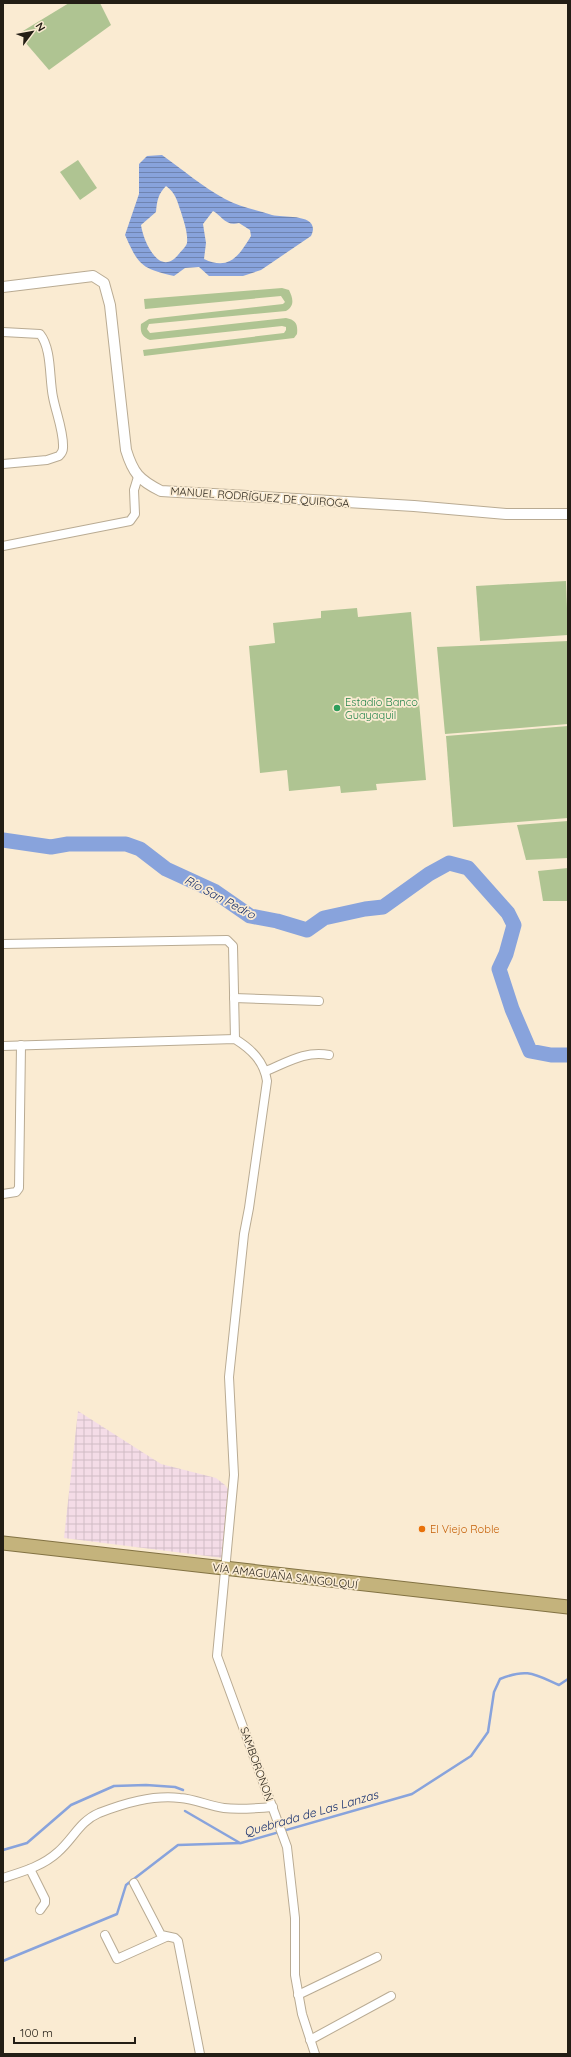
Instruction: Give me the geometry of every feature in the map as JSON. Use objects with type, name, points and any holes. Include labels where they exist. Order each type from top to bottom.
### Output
[{"type":"highway","name":"VÍA AMAGUAÑA SANGOLQUÍ","points":[[3,1543],[227,1570],[568,1607]]},
{"type":"street","points":[[3,287],[93,276],[104,283],[110,304],[126,450],[131,466],[138,477],[134,490],[135,514],[130,521],[3,546]]},
{"type":"street","points":[[3,332],[40,334],[42,337],[48,357],[52,395],[62,434],[63,449],[59,456],[47,460],[3,464]]},
{"type":"street","name":"MANUEL RODRÍGUEZ DE QUIROGA","points":[[138,477],[161,491],[414,506],[506,514],[568,514]]},
{"type":"street","points":[[3,944],[227,940],[233,946],[235,1039]]},
{"type":"street","points":[[234,998],[319,1001]]},
{"type":"street","points":[[3,1046],[235,1039],[248,1048],[262,1063],[266,1071],[305,1055],[318,1052],[329,1055]]},
{"type":"street","points":[[3,1194],[16,1192],[19,1188],[21,1045]]},
{"type":"street","name":"SAMBORONON","points":[[266,1071],[266,1088],[242,1245],[229,1377],[234,1475],[227,1570],[217,1643],[217,1656],[287,1847],[295,1918],[295,1975],[298,1995],[315,2054]]},
{"type":"street","points":[[3,1878],[30,1869],[57,1853],[85,1821],[98,1814],[137,1801],[159,1797],[181,1798],[225,1808],[274,1810]]},
{"type":"street","points":[[30,1869],[45,1899],[45,1903],[40,1910]]},
{"type":"street","points":[[134,1883],[160,1935],[175,1938],[178,1941],[200,2054]]},
{"type":"street","points":[[105,1935],[117,1959],[166,1937]]},
{"type":"street","points":[[298,1995],[377,1957]]},
{"type":"street","points":[[310,2040],[391,1996]]},
{"type":"shaded area","points":[[78,1411],[161,1464],[216,1478],[225,1485],[230,1492],[223,1558],[64,1538]]},
{"type":"green space","points":[[69,3],[100,3],[111,25],[49,70],[18,34]]},
{"type":"green space","points":[[78,160],[97,188],[80,200],[60,172]]},
{"type":"green space","points":[[282,288],[289,290],[292,299],[291,307],[286,311],[149,324],[147,329],[150,333],[286,318],[294,321],[297,325],[297,334],[294,338],[144,356],[143,350],[284,333],[286,327],[282,326],[150,340],[143,336],[141,329],[141,324],[149,319],[283,304],[285,302],[281,296],[145,309],[144,299]]},
{"type":"green space","points":[[566,581],[568,635],[480,641],[476,586]]},
{"type":"green space","name":"Estadio Banco Guayaquil","points":[[357,608],[358,617],[411,612],[426,780],[376,784],[377,790],[341,793],[340,786],[289,791],[287,770],[260,773],[249,646],[275,643],[273,623],[321,618],[321,611]]},
{"type":"green space","points":[[568,641],[568,724],[445,734],[437,647]]},
{"type":"green space","points":[[568,726],[568,818],[453,827],[446,736]]},
{"type":"green space","points":[[568,821],[568,858],[526,860],[517,825]]},
{"type":"green space","points":[[568,868],[568,901],[543,901],[538,871]]},
{"type":"water","points":[[162,155],[209,189],[236,204],[272,215],[307,220],[311,223],[313,229],[311,236],[261,270],[243,276],[209,276],[199,267],[185,268],[174,276],[154,271],[142,264],[134,253],[125,235],[139,194],[139,164],[147,156]],"holes":[[[166,186],[172,191],[177,201],[186,231],[187,243],[186,246],[171,261],[164,262],[158,260],[153,254],[142,232],[141,225],[156,212],[158,198]],[[213,211],[227,222],[234,224],[239,223],[250,230],[251,236],[242,250],[232,260],[227,262],[220,263],[204,259],[206,243],[203,224]]]},
{"type":"waterway","name":"Río San Pedro","points":[[3,840],[51,847],[68,844],[126,844],[140,849],[166,869],[214,891],[250,916],[277,921],[307,930],[324,918],[365,909],[383,907],[429,874],[449,863],[468,868],[508,913],[514,925],[506,954],[499,969],[512,1009],[530,1051],[551,1055],[568,1055]]},
{"type":"waterway","name":"Quebrada de Las Lanzas","points":[[3,1961],[117,1914],[126,1885],[178,1845],[241,1843],[412,1794],[471,1756],[488,1732],[494,1692],[500,1679],[524,1673],[536,1675],[559,1685],[568,1679]]},
{"type":"waterway","points":[[3,1850],[27,1843],[71,1805],[114,1786],[146,1785],[175,1787],[183,1790]]},
{"type":"waterway","points":[[185,1811],[240,1843]]},
{"type":"place","name":"Estadio Banco Guayaquil","points":[[337,708]]},
{"type":"place","name":"El Viejo Roble","points":[[422,1529]]}]
